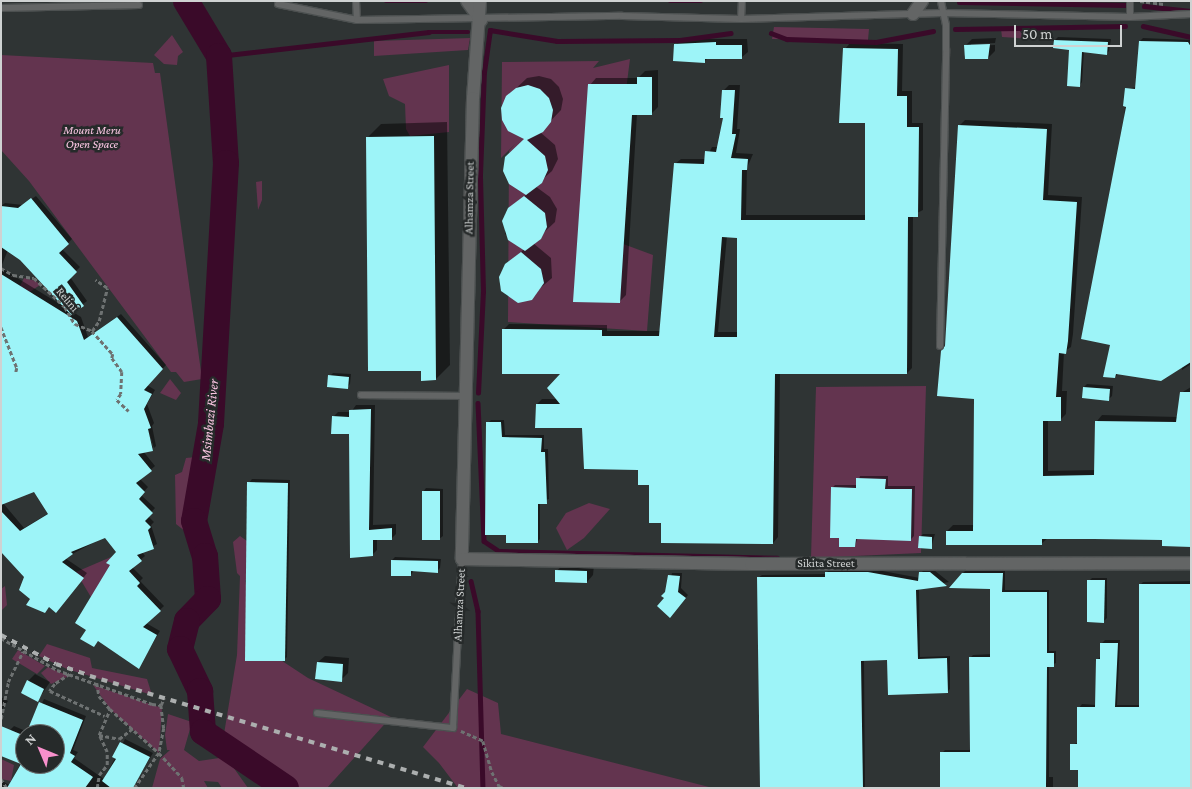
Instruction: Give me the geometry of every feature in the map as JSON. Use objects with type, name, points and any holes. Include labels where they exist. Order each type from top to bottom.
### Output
[{"type":"street","points":[[467,1],[481,20]]},
{"type":"street","name":"Alhamza Street","points":[[462,559],[473,98],[481,20],[480,1]]},
{"type":"street","points":[[913,14],[922,1]]},
{"type":"street","name":"Sikita Street","points":[[462,559],[751,564],[1191,563]]},
{"type":"lane","points":[[356,1],[357,20]]},
{"type":"lane","points":[[741,19],[742,1]]},
{"type":"lane","points":[[940,346],[946,49],[946,25],[941,1]]},
{"type":"lane","points":[[1130,1],[1130,17]]},
{"type":"lane","points":[[1,8],[139,4]]},
{"type":"lane","points":[[278,4],[357,20],[481,20],[622,16],[741,19],[942,13],[1130,17],[1191,14]]},
{"type":"lane","points":[[361,396],[466,396]]},
{"type":"lane","name":"Alhamza Street","points":[[453,728],[462,559]]},
{"type":"lane","points":[[317,713],[453,728]]},
{"type":"path","points":[[1,274],[2,269]]},
{"type":"path","name":"Relini","points":[[2,269],[34,278],[64,307],[75,324],[92,331],[113,354],[112,358],[122,372],[121,394],[116,400],[129,411]]},
{"type":"path","points":[[92,331],[100,321],[107,288],[95,280]]},
{"type":"path","points":[[1,327],[17,368],[16,372]]},
{"type":"path","points":[[1,638],[70,674],[161,705]]},
{"type":"path","points":[[1,719],[8,682],[23,651]]},
{"type":"path","points":[[70,674],[55,684],[50,691],[105,716]]},
{"type":"path","points":[[97,683],[99,696],[110,709],[159,753],[182,778],[184,788]]},
{"type":"path","points":[[136,788],[159,753],[164,728],[161,705],[164,698]]},
{"type":"path","points":[[97,788],[99,775],[107,765],[107,752],[99,735],[105,716],[110,709]]},
{"type":"path","points":[[99,735],[119,739],[133,728]]},
{"type":"path","points":[[453,728],[482,738],[492,772],[499,786],[504,788]]},
{"type":"path","points":[[1,779],[7,788]]},
{"type":"green space","points":[[774,27],[869,29],[868,40],[772,39]]},
{"type":"green space","points":[[1034,28],[1033,39],[1002,37],[1001,29]]},
{"type":"green space","points":[[172,35],[183,52],[178,56],[177,65],[164,64],[154,55]]},
{"type":"green space","points":[[470,38],[468,50],[374,56],[374,41]]},
{"type":"green space","name":"Mount Meru Open Space","points":[[1,55],[153,63],[155,73],[160,73],[202,379],[184,382],[176,372],[171,372],[29,181],[1,150]]},
{"type":"green space","points":[[630,59],[607,238],[653,255],[647,331],[508,322],[509,151],[515,144],[501,158],[502,62],[599,61],[593,68]]},
{"type":"green space","points":[[449,65],[449,132],[410,136],[406,129],[405,104],[389,96],[383,79]]},
{"type":"green space","points":[[262,181],[262,200],[258,210],[256,182]]},
{"type":"green space","points":[[24,278],[36,281],[40,285],[28,293],[19,288]]},
{"type":"green space","points":[[170,379],[181,393],[176,400],[160,393]]},
{"type":"green space","points":[[926,386],[921,553],[811,558],[816,387]]},
{"type":"green space","points":[[196,457],[186,532],[176,524],[175,475],[182,472],[186,458]]},
{"type":"green space","points":[[589,503],[610,509],[584,538],[567,550],[556,528],[566,513]]},
{"type":"green space","points":[[240,536],[254,546],[255,588],[245,580],[273,655],[308,678],[391,717],[327,788],[277,788],[224,734],[237,655],[240,576],[237,573],[233,542]]},
{"type":"green space","points":[[118,554],[98,609],[76,572]]},
{"type":"green space","points":[[5,586],[7,605],[1,611],[1,589]]},
{"type":"green space","points":[[47,644],[90,658],[92,668],[147,679],[152,695],[67,669],[39,656]]},
{"type":"green space","points":[[18,650],[45,666],[37,674],[12,659]]},
{"type":"green space","points":[[48,667],[69,676],[51,684],[41,673]]},
{"type":"green space","points":[[93,685],[162,708],[159,753],[111,710]]},
{"type":"green space","points":[[467,689],[498,703],[501,734],[713,788],[458,788],[439,763],[423,747]]},
{"type":"green space","points":[[168,714],[192,722],[184,750],[199,761],[226,757],[248,788],[222,788],[218,782],[204,781],[208,788],[152,788],[160,759],[170,750],[167,750],[165,735]]},
{"type":"green space","points":[[1,759],[14,765],[11,781],[1,779]]},
{"type":"building","points":[[1054,40],[1108,42],[1107,55],[1082,52],[1080,87],[1067,86],[1069,50],[1053,48]]},
{"type":"building","points":[[1139,41],[1188,42],[1191,47],[1191,362],[1161,381],[1116,374],[1115,378],[1103,377],[1110,345],[1081,339],[1126,107],[1123,106],[1125,88],[1135,89]]},
{"type":"building","points":[[716,42],[716,45],[742,45],[742,59],[705,59],[705,63],[673,61],[674,44]]},
{"type":"building","points":[[990,44],[988,59],[965,59],[964,45]]},
{"type":"building","points":[[843,48],[898,49],[897,96],[907,96],[907,127],[919,127],[918,217],[908,217],[907,374],[775,374],[773,544],[661,543],[661,523],[649,523],[649,485],[638,485],[638,470],[584,469],[582,428],[535,428],[536,404],[560,404],[547,388],[560,374],[502,374],[502,329],[602,330],[602,336],[659,336],[674,163],[704,164],[705,151],[716,152],[723,118],[720,118],[722,90],[735,90],[732,134],[736,134],[731,158],[748,159],[747,170],[742,170],[741,220],[865,220],[865,123],[839,123]],"holes":[[[722,237],[737,238],[737,337],[714,337]]]},
{"type":"building","points":[[637,77],[652,77],[652,115],[632,115],[620,303],[573,302],[588,84],[637,84]]},
{"type":"building","points":[[528,85],[540,89],[549,98],[553,110],[551,122],[543,132],[527,140],[545,156],[548,170],[542,183],[526,195],[509,184],[503,171],[505,157],[524,139],[508,131],[502,120],[501,108],[506,96],[516,88]]},
{"type":"building","points":[[958,125],[1047,129],[1043,200],[1077,202],[1068,341],[1066,354],[1059,353],[1056,397],[1061,397],[1061,421],[1043,421],[1043,476],[1094,475],[1095,421],[1176,422],[1180,392],[1191,392],[1191,547],[1162,546],[1162,540],[1094,539],[1042,539],[1042,545],[946,545],[946,531],[973,531],[974,399],[937,396],[941,351],[945,346]]},
{"type":"building","points":[[434,136],[436,380],[421,381],[421,371],[368,371],[366,137]]},
{"type":"building","points":[[524,196],[545,213],[547,227],[541,239],[525,251],[508,240],[502,221],[508,208]]},
{"type":"building","points":[[31,198],[69,244],[59,253],[77,272],[67,282],[84,306],[71,315],[20,260],[1,247],[1,206],[18,208]]},
{"type":"building","points":[[521,252],[541,269],[544,283],[532,300],[518,303],[501,291],[499,277],[505,264]]},
{"type":"building","points":[[1,274],[77,321],[84,340],[117,317],[163,369],[144,390],[152,394],[144,409],[151,428],[148,429],[153,451],[138,454],[152,471],[136,483],[145,492],[139,499],[153,513],[145,521],[151,527],[148,530],[154,549],[137,555],[142,561],[129,571],[140,583],[137,586],[161,611],[143,627],[157,635],[139,669],[98,641],[94,647],[80,639],[86,630],[75,623],[110,565],[106,563],[116,552],[105,538],[71,552],[73,554],[62,562],[84,578],[56,613],[49,607],[45,613],[26,605],[30,599],[19,590],[24,577],[1,552],[1,511],[20,531],[48,514],[34,492],[1,505]]},
{"type":"building","points":[[328,375],[349,377],[348,389],[327,387]]},
{"type":"building","points":[[1083,387],[1110,389],[1109,401],[1082,398]]},
{"type":"building","points":[[371,409],[369,530],[392,528],[392,540],[373,540],[373,556],[350,558],[349,434],[331,434],[332,416],[349,417],[349,410]]},
{"type":"building","points":[[486,422],[501,422],[502,437],[542,438],[541,452],[545,452],[547,504],[538,504],[538,543],[506,543],[506,535],[485,535]]},
{"type":"building","points":[[856,478],[886,479],[885,489],[912,489],[911,541],[856,539],[855,547],[839,547],[839,538],[830,538],[831,487],[856,488]]},
{"type":"building","points":[[247,482],[288,483],[285,661],[245,661]]},
{"type":"building","points":[[422,491],[440,491],[440,540],[422,540]]},
{"type":"building","points":[[919,536],[932,537],[932,549],[918,548]]},
{"type":"building","points":[[391,560],[438,561],[438,573],[411,571],[411,576],[391,576]]},
{"type":"building","points":[[555,570],[587,571],[587,583],[555,582]]},
{"type":"building","points":[[825,572],[868,572],[918,581],[919,572],[930,572],[947,586],[916,590],[918,659],[947,658],[948,693],[888,695],[887,660],[861,661],[863,788],[760,788],[757,577],[825,577]]},
{"type":"building","points":[[962,573],[1003,573],[1002,592],[1047,592],[1047,653],[1054,653],[1054,667],[1047,667],[1046,788],[940,788],[940,752],[970,752],[969,657],[990,657],[990,589],[949,588]]},
{"type":"building","points":[[668,575],[680,576],[678,592],[686,598],[670,618],[657,606],[664,598],[661,596],[665,592]]},
{"type":"building","points":[[1087,580],[1105,580],[1104,623],[1087,622]]},
{"type":"building","points":[[1139,584],[1191,584],[1191,788],[1078,788],[1078,770],[1070,770],[1070,744],[1077,744],[1077,707],[1095,707],[1096,659],[1100,659],[1100,643],[1118,643],[1115,707],[1139,707]]},
{"type":"building","points":[[317,662],[343,664],[342,682],[315,679]]},
{"type":"building","points":[[27,680],[44,689],[38,702],[21,693]]},
{"type":"building","points":[[39,702],[83,720],[70,753],[75,756],[71,762],[93,777],[85,788],[7,788],[15,774],[65,774],[65,724],[30,724]]},
{"type":"building","points":[[1,726],[15,732],[15,762],[1,756]]},
{"type":"building","points":[[120,742],[150,757],[133,788],[111,788],[102,781],[116,759],[112,757]]},
{"type":"waterway","name":"Msimbazi River","points":[[186,1],[219,56],[226,163],[211,424],[194,521],[205,556],[208,599],[187,621],[180,649],[200,691],[203,732],[286,788]]},
{"type":"waterway","points":[[386,1],[426,1]]},
{"type":"waterway","points":[[670,1],[701,1]]},
{"type":"waterway","points":[[959,2],[1126,5]]},
{"type":"waterway","points":[[1144,6],[1191,11]]},
{"type":"waterway","points":[[955,29],[1125,26]]},
{"type":"waterway","points":[[1143,26],[1191,37]]},
{"type":"waterway","points":[[478,393],[483,292],[480,174],[484,72],[490,30],[557,41],[680,40],[731,33]]},
{"type":"waterway","points":[[771,33],[787,39],[876,42],[933,31]]},
{"type":"waterway","points":[[219,56],[429,32],[468,32]]},
{"type":"waterway","points":[[478,403],[484,541],[499,551],[777,558]]},
{"type":"waterway","points":[[471,581],[478,611],[483,788]]},
{"type":"railway","points":[[1,635],[56,664],[90,676],[466,788]]}]
